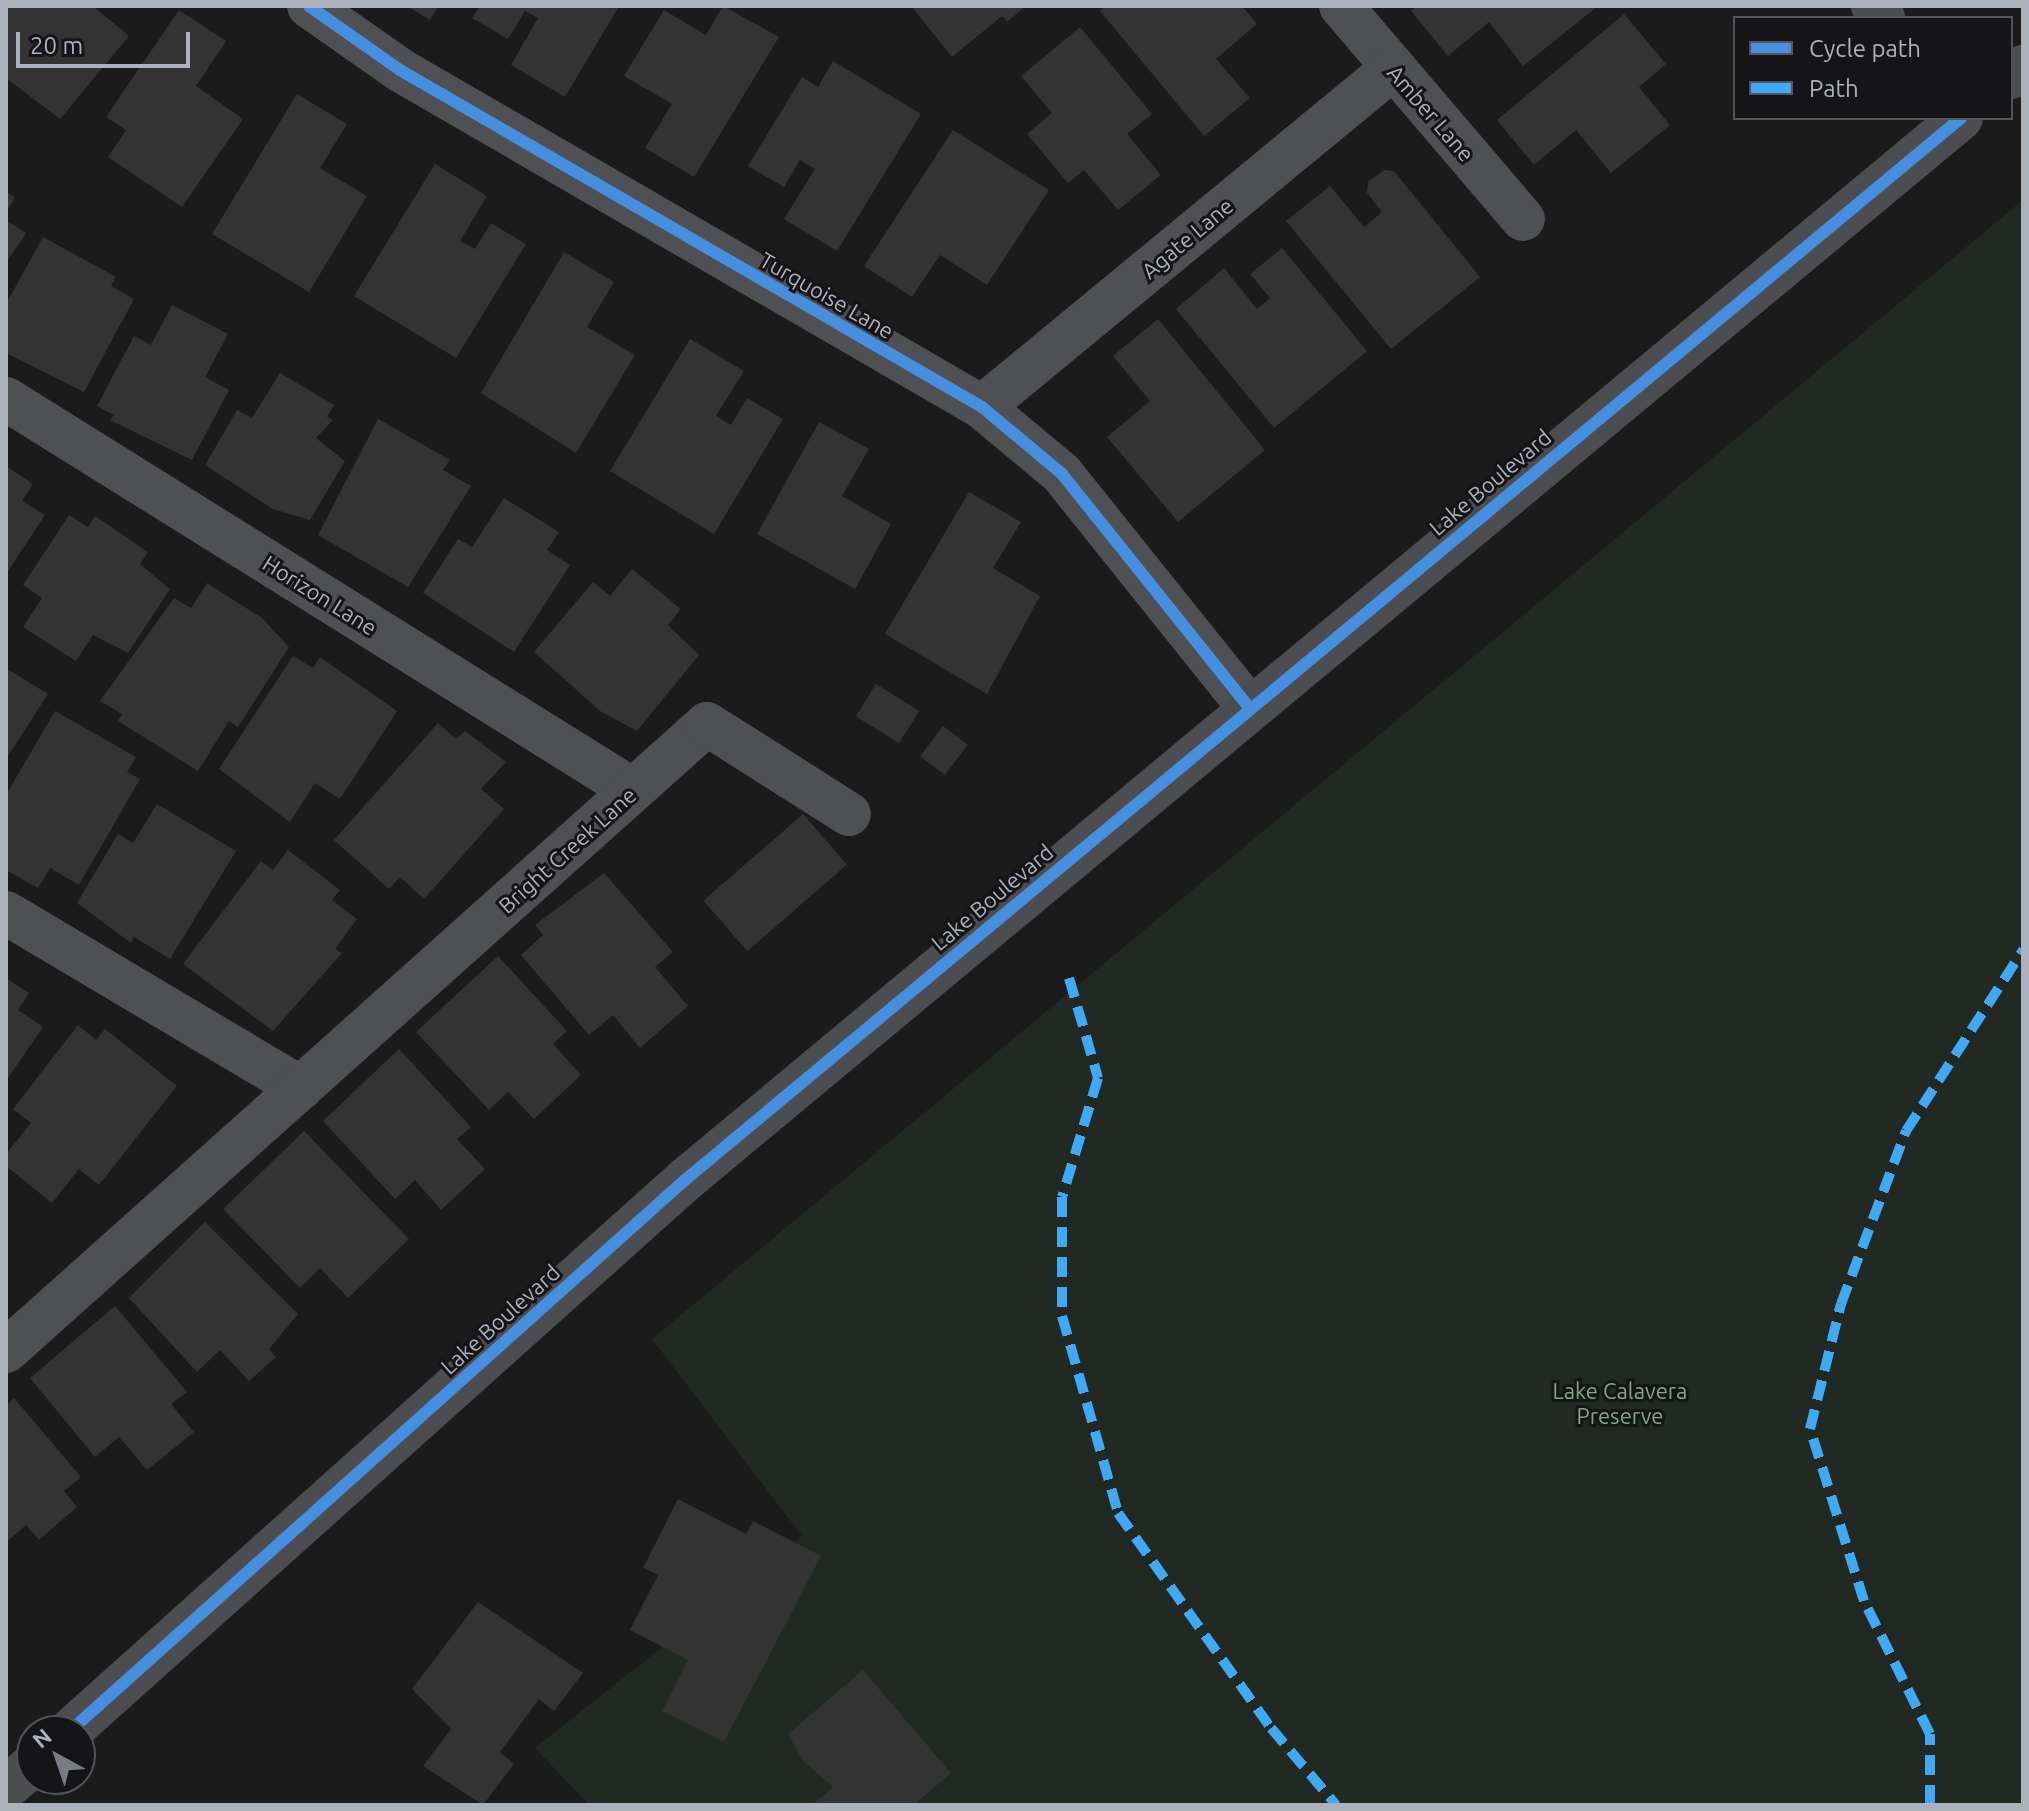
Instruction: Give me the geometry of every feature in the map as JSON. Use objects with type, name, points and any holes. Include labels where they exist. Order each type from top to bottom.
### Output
[{"type":"main road","name":"Lake Boulevard","points":[[88,1715],[685,1180],[1249,707],[1959,120]]},
{"type":"street","name":"Turquoise Lane","points":[[309,6],[400,70],[982,407],[1062,474],[1249,707]]},
{"type":"street","name":"Amber Lane","points":[[1341,6],[1523,219]]},
{"type":"street","name":"Agate Lane","points":[[982,407],[1392,69]]},
{"type":"street","name":"Horizon Lane","points":[[6,399],[633,790]]},
{"type":"street","name":"Bright Creek Lane","points":[[6,1351],[707,724],[849,814]]},
{"type":"street","points":[[6,913],[301,1088]]},
{"type":"green space","name":"Lake Calavera Preserve","points":[[2023,200],[2023,1805],[589,1805],[535,1748],[802,1536],[652,1339]]},
{"type":"building","points":[[6,6],[93,6],[129,36],[60,119],[6,78]]},
{"type":"building","points":[[407,6],[438,6],[430,20]]},
{"type":"building","points":[[480,6],[619,6],[565,97],[511,65],[538,18],[525,11],[508,39],[472,18]]},
{"type":"building","points":[[723,6],[779,37],[694,177],[645,148],[672,104],[624,76],[664,10],[706,35]]},
{"type":"building","points":[[911,6],[1026,6],[1007,22],[1002,16],[952,57]]},
{"type":"building","points":[[1106,6],[1242,6],[1257,24],[1216,59],[1250,98],[1204,136],[1100,11]]},
{"type":"building","points":[[1417,6],[1598,6],[1523,66],[1489,22],[1448,56],[1411,11]]},
{"type":"building","points":[[179,10],[226,41],[196,86],[243,119],[182,207],[108,157],[126,130],[106,117]]},
{"type":"building","points":[[1624,14],[1666,64],[1639,87],[1670,125],[1611,173],[1576,130],[1534,165],[1497,120]]},
{"type":"building","points":[[1080,27],[1152,114],[1127,134],[1161,175],[1118,210],[1084,170],[1068,183],[1027,134],[1052,113],[1021,76]]},
{"type":"building","points":[[833,61],[921,114],[837,251],[784,219],[815,169],[800,160],[784,187],[748,166],[802,77],[818,87]]},
{"type":"building","points":[[297,94],[347,124],[320,168],[367,196],[309,292],[212,234]]},
{"type":"building","points":[[953,130],[1049,190],[987,285],[940,255],[912,297],[864,266]]},
{"type":"building","points":[[435,164],[487,196],[460,241],[475,249],[491,223],[526,244],[456,358],[354,296]]},
{"type":"building","points":[[1384,170],[1394,171],[1480,277],[1391,349],[1286,221],[1330,186],[1364,227],[1382,212],[1367,193],[1368,182]]},
{"type":"building","points":[[6,191],[15,198],[6,212]]},
{"type":"building","points":[[6,220],[26,233],[6,263]]},
{"type":"building","points":[[43,237],[116,277],[111,286],[134,299],[84,392],[6,353],[6,304]]},
{"type":"building","points":[[1282,248],[1367,351],[1274,428],[1176,309],[1224,268],[1257,309],[1270,298],[1250,274]]},
{"type":"building","points":[[564,252],[614,282],[587,327],[635,355],[576,453],[481,393]]},
{"type":"building","points":[[172,305],[228,334],[205,377],[229,390],[192,460],[110,420],[114,415],[97,406],[134,336],[151,345]]},
{"type":"building","points":[[1158,319],[1265,450],[1178,522],[1107,437],[1150,401],[1113,356]]},
{"type":"building","points":[[690,339],[744,371],[716,416],[731,425],[747,398],[783,419],[714,534],[610,471]]},
{"type":"building","points":[[280,373],[334,405],[327,417],[333,420],[316,438],[345,461],[310,520],[273,509],[205,465],[237,410],[252,418]]},
{"type":"building","points":[[378,419],[450,460],[443,470],[471,486],[408,587],[318,535]]},
{"type":"building","points":[[819,422],[869,449],[842,496],[891,524],[855,589],[757,534]]},
{"type":"building","points":[[6,466],[33,484],[22,501],[45,515],[6,574]]},
{"type":"building","points":[[969,492],[1021,522],[993,568],[1040,596],[987,694],[885,634]]},
{"type":"building","points":[[504,498],[559,532],[547,550],[570,565],[514,652],[423,593],[458,539],[472,547]]},
{"type":"building","points":[[69,515],[88,527],[95,516],[148,552],[140,564],[170,589],[128,653],[93,635],[76,661],[23,627],[42,598],[23,585]]},
{"type":"building","points":[[632,569],[681,609],[668,625],[699,655],[637,731],[600,711],[534,652],[593,582],[610,596]]},
{"type":"building","points":[[207,583],[262,618],[289,647],[238,727],[229,721],[198,771],[118,721],[122,714],[100,701],[174,598],[191,608]]},
{"type":"building","points":[[293,656],[313,668],[320,657],[397,711],[340,799],[315,783],[290,822],[219,769]]},
{"type":"building","points":[[6,668],[48,694],[6,759]]},
{"type":"building","points":[[876,684],[919,711],[899,743],[856,716]]},
{"type":"building","points":[[55,711],[136,757],[127,772],[140,779],[79,885],[50,868],[38,888],[6,870],[6,795]]},
{"type":"building","points":[[438,723],[456,739],[465,731],[506,762],[481,789],[504,809],[424,899],[400,877],[389,889],[334,840]]},
{"type":"building","points":[[943,726],[968,745],[945,775],[920,756]]},
{"type":"building","points":[[157,804],[236,851],[170,959],[134,937],[131,943],[77,903],[118,834],[133,843]]},
{"type":"building","points":[[803,814],[847,865],[747,951],[703,901]]},
{"type":"building","points":[[288,850],[340,890],[332,900],[357,919],[335,949],[342,953],[273,1031],[183,964],[261,861],[273,870]]},
{"type":"building","points":[[604,873],[673,952],[655,967],[688,1006],[640,1048],[613,1015],[589,1035],[521,955],[543,935],[535,925]]},
{"type":"building","points":[[498,956],[567,1031],[553,1044],[581,1075],[534,1119],[508,1092],[489,1110],[416,1032]]},
{"type":"building","points":[[6,978],[29,993],[18,1010],[43,1027],[6,1081]]},
{"type":"building","points":[[78,1025],[96,1040],[105,1029],[177,1086],[99,1185],[79,1169],[52,1203],[6,1166],[6,1154],[31,1123],[13,1109]]},
{"type":"building","points":[[399,1049],[471,1127],[457,1139],[485,1169],[441,1210],[415,1180],[395,1199],[323,1121]]},
{"type":"building","points":[[304,1131],[409,1239],[348,1298],[320,1268],[300,1288],[223,1209]]},
{"type":"building","points":[[205,1222],[298,1314],[269,1349],[276,1357],[249,1381],[220,1350],[197,1372],[129,1298]]},
{"type":"building","points":[[115,1306],[187,1392],[171,1404],[194,1432],[147,1470],[119,1437],[95,1457],[30,1378]]},
{"type":"building","points":[[14,1398],[81,1477],[64,1491],[77,1507],[39,1540],[26,1525],[6,1542],[6,1406]]},
{"type":"building","points":[[678,1499],[746,1534],[753,1521],[821,1556],[724,1742],[662,1711],[688,1660],[630,1630],[658,1575],[643,1568]]},
{"type":"building","points":[[478,1602],[583,1673],[554,1711],[539,1699],[500,1752],[514,1764],[483,1805],[423,1766],[451,1729],[412,1689]]},
{"type":"building","points":[[863,1670],[951,1773],[914,1805],[812,1805],[833,1787],[803,1761],[788,1734]]},
{"type":"marked path","points":[[1930,1805],[1930,1734],[1864,1601],[1810,1429],[1841,1304],[1906,1131],[2023,950]]},
{"type":"marked path","points":[[1069,978],[1098,1078],[1062,1197],[1062,1316],[1118,1513],[1271,1728],[1336,1805]]},
{"type":"cycle path","points":[[309,6],[400,70],[982,407],[1062,474],[1249,707]]},
{"type":"cycle path","points":[[88,1715],[685,1180],[1959,120]]}]
